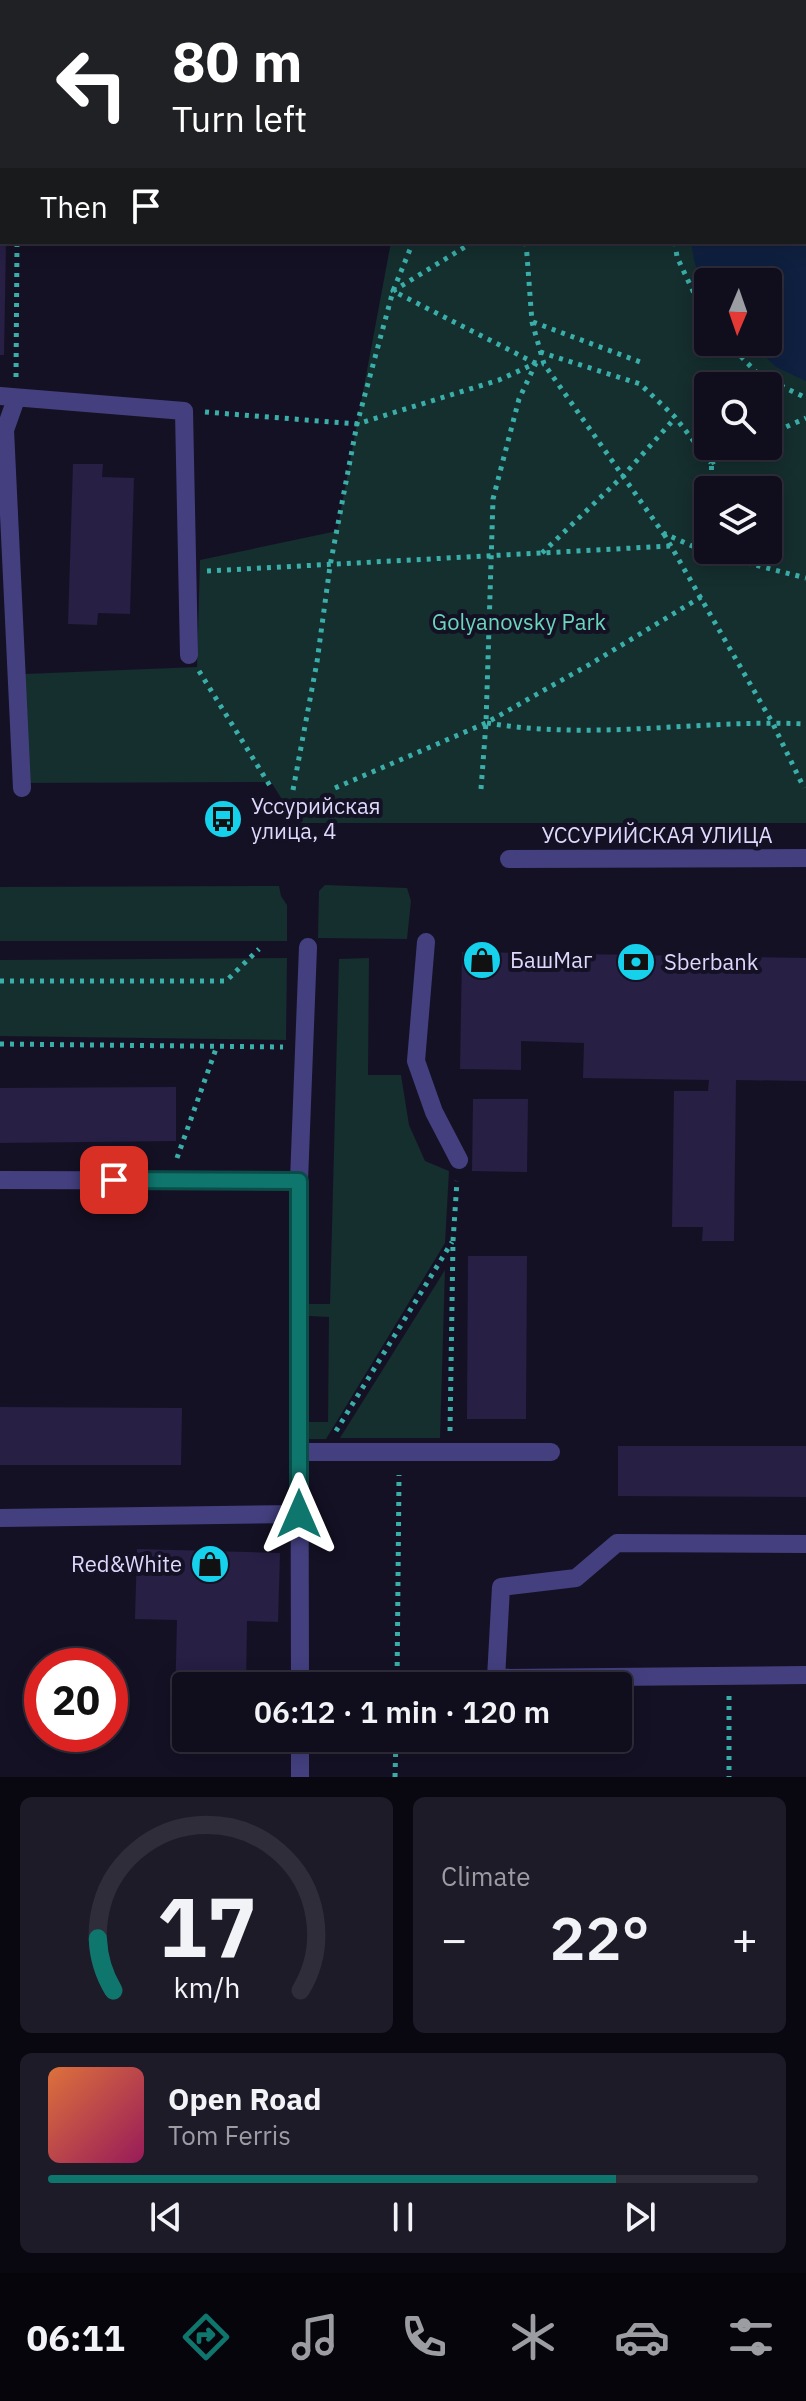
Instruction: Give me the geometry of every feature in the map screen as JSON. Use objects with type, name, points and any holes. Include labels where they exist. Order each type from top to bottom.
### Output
[{"type":"lane","points":[[22,788],[5,430],[8,398],[184,411],[189,655]]},
{"type":"lane","name":"УССУРИЙСКАЯ УЛИЦА","points":[[509,859],[806,858]]},
{"type":"lane","points":[[426,942],[416,1061],[434,1112],[459,1160]]},
{"type":"lane","points":[[300,1672],[299,1181],[308,947]]},
{"type":"lane","points":[[0,1180],[299,1181]]},
{"type":"lane","points":[[298,1452],[551,1452]]},
{"type":"lane","points":[[0,1518],[299,1514]]},
{"type":"lane","points":[[806,1544],[617,1543],[576,1578],[501,1587],[496,1678],[806,1675]]},
{"type":"lane","points":[[300,1752],[300,1777]]},
{"type":"path","points":[[8,398],[17,244]]},
{"type":"path","points":[[293,790],[357,424],[393,291],[412,244]]},
{"type":"path","points":[[393,291],[470,244]]},
{"type":"path","points":[[526,244],[532,322],[544,364],[663,533],[772,722],[804,788]]},
{"type":"path","points":[[675,244],[677,257],[694,293]]},
{"type":"path","points":[[393,291],[536,363],[544,364]]},
{"type":"path","points":[[532,322],[643,363]]},
{"type":"path","points":[[540,352],[640,384],[675,417],[711,463]]},
{"type":"path","points":[[741,356],[759,375],[806,398]]},
{"type":"path","points":[[184,411],[357,424],[499,380],[536,363]]},
{"type":"path","points":[[481,789],[493,499],[519,399],[536,363]]},
{"type":"path","points":[[541,554],[623,476],[675,417]]},
{"type":"path","points":[[782,429],[806,418]]},
{"type":"path","points":[[711,460],[711,476]]},
{"type":"path","points":[[711,463],[717,460]]},
{"type":"path","points":[[663,533],[694,545]]},
{"type":"path","points":[[189,572],[670,546]]},
{"type":"path","points":[[755,564],[806,578]]},
{"type":"path","points":[[335,788],[486,723],[701,597]]},
{"type":"path","points":[[189,655],[272,789]]},
{"type":"path","points":[[486,723],[527,730],[585,732],[772,722],[806,724]]},
{"type":"path","points":[[0,981],[226,981],[259,949]]},
{"type":"path","points":[[0,1044],[304,1048]]},
{"type":"path","points":[[171,1180],[217,1046]]},
{"type":"path","points":[[450,1452],[453,1241],[459,1160]]},
{"type":"path","points":[[323,1452],[453,1241]]},
{"type":"path","points":[[397,1672],[399,1452]]},
{"type":"path","points":[[729,1712],[729,1777]]},
{"type":"path","points":[[395,1777],[396,1752]]},
{"type":"green space","name":"Golyanovsky Park","points":[[391,244],[806,244],[806,823],[297,823],[271,782],[26,783],[25,674],[197,667],[200,560],[337,531]]},
{"type":"green space","points":[[325,885],[407,888],[411,901],[407,939],[318,938],[319,891]]},
{"type":"green space","points":[[279,886],[287,905],[287,941],[0,941],[0,887]]},
{"type":"green space","points":[[287,958],[286,1040],[0,1036],[0,960]]},
{"type":"green space","points":[[369,958],[368,1075],[401,1075],[409,1125],[425,1161],[449,1171],[445,1243],[326,1439],[308,1439],[308,1422],[328,1422],[329,1317],[309,1316],[309,1304],[330,1304],[339,959]]},
{"type":"green space","points":[[445,1270],[440,1438],[340,1438]]},
{"type":"water","points":[[691,244],[806,244],[806,381],[776,367],[765,356],[782,356],[782,268],[697,268]]},
{"type":"building","points":[[0,244],[6,244],[4,355],[0,355]]},
{"type":"building","points":[[73,464],[103,464],[102,477],[134,478],[130,614],[98,613],[97,625],[68,624]]},
{"type":"building","points":[[462,952],[806,958],[806,1081],[736,1080],[734,1241],[702,1241],[703,1227],[672,1227],[674,1091],[708,1091],[709,1080],[583,1078],[584,1043],[521,1041],[521,1070],[460,1069]]},
{"type":"building","points":[[176,1087],[176,1141],[0,1143],[0,1088]]},
{"type":"building","points":[[473,1099],[528,1099],[527,1172],[472,1171]]},
{"type":"building","points":[[468,1256],[527,1256],[526,1419],[467,1419]]},
{"type":"building","points":[[0,1407],[182,1408],[181,1465],[0,1465]]},
{"type":"building","points":[[618,1446],[806,1446],[806,1497],[618,1496]]},
{"type":"building","points":[[137,1549],[280,1553],[278,1622],[247,1621],[246,1672],[176,1672],[177,1620],[135,1619]]},
{"type":"place","name":"Уссурийская улица, 4","points":[[223,819]]},
{"type":"place","name":"БашМаг","points":[[482,960]]},
{"type":"place","name":"Sberbank","points":[[636,962]]},
{"type":"place","name":"Red&White","points":[[210,1564]]},
{"type":"route","points":[[114,1180],[299,1181],[299,1514]]}]
